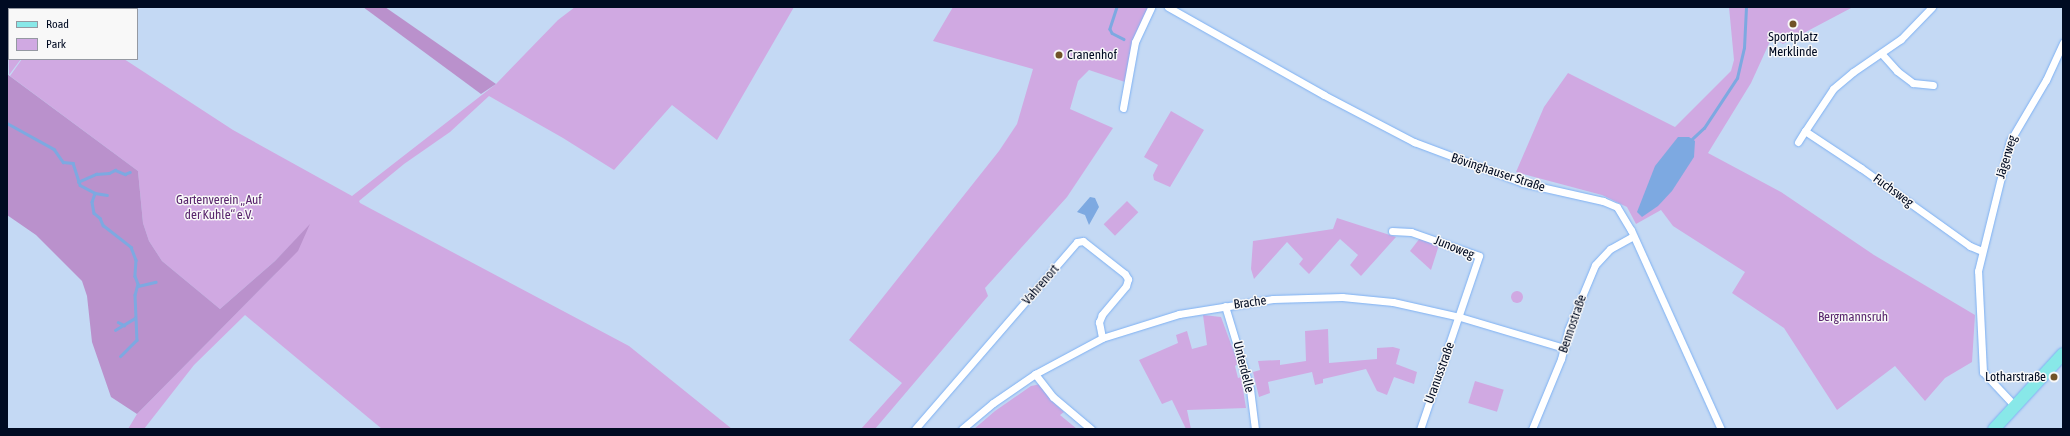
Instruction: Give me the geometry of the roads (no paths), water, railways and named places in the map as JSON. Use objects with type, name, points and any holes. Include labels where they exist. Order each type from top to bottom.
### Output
[{"type":"main road","points":[[1994,429],[2014,405],[2063,354]]},
{"type":"street","points":[[1123,108],[1135,42],[1151,7]]},
{"type":"street","name":"Bövinghauser Straße","points":[[1168,7],[1330,99],[1414,142],[1523,183],[1602,201],[1617,207],[1633,236],[1721,429]]},
{"type":"street","points":[[1798,142],[1833,90],[1853,72],[1901,39],[1932,7]]},
{"type":"street","name":"Jägerweg","points":[[2014,405],[1983,372],[1977,281],[1982,251],[2010,141],[2046,80],[2063,43]]},
{"type":"street","points":[[1881,53],[1897,70],[1913,83],[1933,85]]},
{"type":"street","name":"Fuchsweg","points":[[1805,131],[1970,246],[1982,251]]},
{"type":"street","name":"Junoweg","points":[[1392,231],[1411,232],[1479,256],[1460,317]]},
{"type":"street","name":"Bennostraße","points":[[1532,429],[1564,348],[1568,330],[1595,265],[1602,255],[1633,236]]},
{"type":"street","name":"Vahrenort","points":[[915,429],[1077,242],[1083,241],[1125,274],[1128,279],[1126,286],[1102,315],[1099,322],[1102,338]]},
{"type":"street","name":"Brache","points":[[962,429],[993,403],[1035,374],[1102,338],[1159,319],[1225,306],[1273,299],[1342,297],[1393,302],[1460,317],[1564,348]]},
{"type":"street","name":"Unterdelle","points":[[1225,306],[1249,384],[1255,429]]},
{"type":"street","name":"Uranusstraße","points":[[1420,429],[1460,317]]},
{"type":"street","points":[[1035,374],[1053,397],[1091,429]]},
{"type":"water","points":[[1678,137],[1689,137],[1695,141],[1694,157],[1672,191],[1658,206],[1642,217],[1637,212],[1655,166]]},
{"type":"water","points":[[1090,197],[1095,198],[1099,207],[1089,225],[1085,215],[1077,212]]},
{"type":"waterway","points":[[1117,7],[1110,29],[1112,33],[1124,39]]},
{"type":"waterway","points":[[1692,139],[1704,128],[1737,78],[1744,48],[1746,7]]},
{"type":"waterway","points":[[7,123],[54,149],[63,162],[73,163],[80,185],[95,193],[92,202],[94,213],[100,218],[103,225],[131,247],[136,260],[135,276],[138,284],[135,295],[137,340],[121,356]]},
{"type":"waterway","points":[[78,182],[96,174],[109,173],[115,170],[125,174],[130,172]]},
{"type":"waterway","points":[[95,193],[107,195]]},
{"type":"waterway","points":[[138,286],[156,282]]},
{"type":"waterway","points":[[115,330],[135,318]]},
{"type":"waterway","points":[[118,322],[124,325]]},
{"type":"place","name":"Sportplatz Merklinde","points":[[1793,24]]},
{"type":"place","name":"Cranenhof","points":[[1059,55]]},
{"type":"place","name":"Lotharstraße","points":[[2054,377]]},
{"type":"park label","name":"Gartenverein „Auf der Kuhle“ e.V.","points":[[219,208]]},
{"type":"park label","name":"Bergmannsruh","points":[[1853,317]]}]
